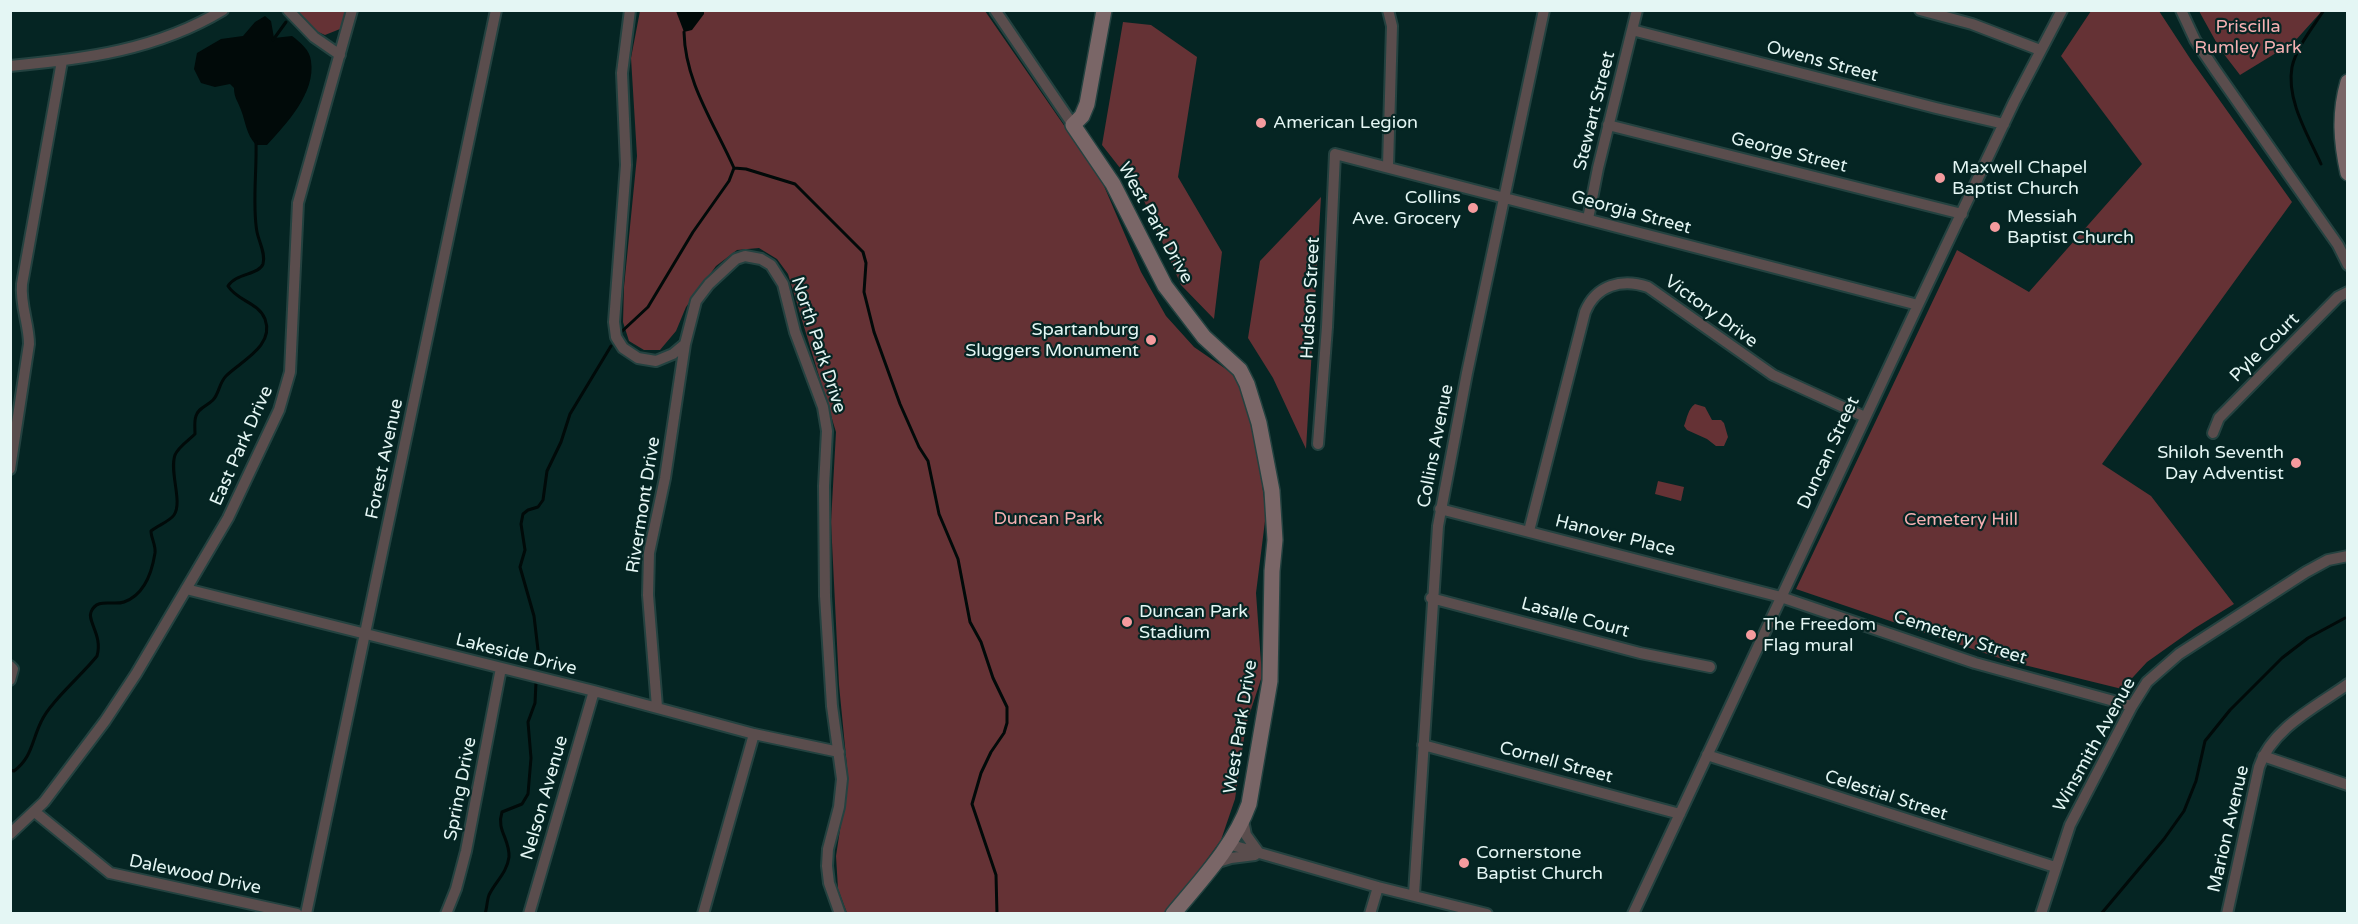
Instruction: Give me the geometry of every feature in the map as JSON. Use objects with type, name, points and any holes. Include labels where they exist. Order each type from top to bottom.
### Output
[{"type":"street","points":[[10,66],[62,61],[136,48],[168,37],[223,10]]},
{"type":"street","points":[[288,10],[314,37],[340,55]]},
{"type":"street","name":"East Park Drive","points":[[10,834],[35,812],[75,762],[121,698],[232,510],[279,410],[288,385],[293,345],[298,203],[352,10]]},
{"type":"street","name":"Forest Avenue","points":[[306,914],[496,10]]},
{"type":"street","points":[[630,10],[622,73],[626,165],[615,331],[623,348],[646,361],[665,359],[685,344]]},
{"type":"street","name":"West Park Drive","points":[[995,10],[1123,203],[1165,286],[1204,337],[1240,370],[1247,384],[1259,423],[1269,468],[1275,519],[1271,671],[1253,787],[1243,820],[1228,844],[1173,914]]},
{"type":"street","points":[[1073,125],[1082,116],[1087,104],[1104,10]]},
{"type":"street","points":[[1388,10],[1392,26]]},
{"type":"street","points":[[1388,166],[1394,10]]},
{"type":"street","name":"Collins Avenue","points":[[1414,894],[1431,598],[1440,509],[1544,10]]},
{"type":"street","name":"Stewart Street","points":[[1588,219],[1608,125],[1637,10]]},
{"type":"street","points":[[1920,10],[1972,24],[2040,50]]},
{"type":"street","name":"Duncan Street","points":[[1633,914],[1918,305],[2040,50],[2062,10]]},
{"type":"street","points":[[2181,10],[2195,40],[2304,195],[2338,245],[2348,265]]},
{"type":"street","name":"Owens Street","points":[[1632,30],[2004,124]]},
{"type":"street","points":[[10,469],[29,344],[22,284],[62,61]]},
{"type":"street","points":[[2348,82],[2341,117],[2343,152],[2348,173]]},
{"type":"street","name":"George Street","points":[[1608,125],[1962,214]]},
{"type":"street","name":"Georgia Street","points":[[1335,154],[1918,305]]},
{"type":"street","name":"Hudson Street","points":[[1318,444],[1327,327],[1335,154]]},
{"type":"street","name":"North Park Drive","points":[[685,344],[696,301],[732,262],[741,257],[751,256],[771,265],[783,284],[795,332],[826,419],[828,444],[824,486],[825,596],[832,706],[842,765],[842,794],[828,849],[827,866],[829,883],[840,914]]},
{"type":"street","name":"Victory Drive","points":[[1529,531],[1585,312],[1596,295],[1612,285],[1624,282],[1648,287],[1773,375],[1865,417]]},
{"type":"street","name":"Pyle Court","points":[[2213,433],[2219,418],[2338,297],[2348,292]]},
{"type":"street","name":"Rivermont Drive","points":[[657,707],[647,581],[649,553],[665,478],[685,344]]},
{"type":"street","name":"Hanover Place","points":[[1440,509],[1780,597]]},
{"type":"street","name":"Winsmith Avenue","points":[[2041,914],[2070,825],[2132,706],[2147,682],[2179,654],[2317,565],[2348,556]]},
{"type":"street","name":"Lakeside Drive","points":[[186,589],[657,707],[754,734],[839,752]]},
{"type":"street","name":"Cemetery Street","points":[[1780,597],[1975,663],[2132,706]]},
{"type":"street","name":"Lasalle Court","points":[[1431,598],[1640,653],[1710,667]]},
{"type":"street","points":[[10,666],[13,669],[10,680]]},
{"type":"street","name":"Spring Drive","points":[[446,914],[456,889],[466,851],[501,668]]},
{"type":"street","name":"Marion Avenue","points":[[2227,914],[2263,756],[2277,736],[2348,684]]},
{"type":"street","name":"Nelson Avenue","points":[[529,914],[594,691]]},
{"type":"street","points":[[703,914],[754,734]]},
{"type":"street","name":"Cornell Street","points":[[1423,745],[1680,814]]},
{"type":"street","name":"Celestial Street","points":[[1707,755],[2055,867]]},
{"type":"street","points":[[2263,756],[2348,785]]},
{"type":"street","name":"Dalewood Drive","points":[[35,812],[110,873],[297,914]]},
{"type":"street","points":[[1243,820],[1250,843],[1261,855]]},
{"type":"street","points":[[1228,844],[1378,887],[1414,894],[1486,914]]},
{"type":"street","points":[[1215,863],[1231,858],[1261,855]]},
{"type":"street","points":[[1370,914],[1378,887]]},
{"type":"green space","points":[[294,11],[347,11],[340,29],[325,35],[309,28]]},
{"type":"green space","name":"Duncan Park","points":[[640,11],[985,11],[1101,179],[1141,272],[1166,316],[1194,347],[1236,376],[1255,432],[1266,513],[1256,593],[1262,676],[1246,725],[1235,799],[1221,840],[1183,892],[1164,913],[847,913],[838,889],[836,856],[848,777],[839,685],[831,522],[836,432],[788,274],[777,259],[759,248],[737,250],[716,266],[686,307],[676,331],[660,350],[644,350],[629,341],[623,322],[624,287],[637,156],[631,58]]},
{"type":"green space","name":"Cemetery Hill","points":[[2091,11],[2159,11],[2292,202],[2102,464],[2151,496],[2234,604],[2147,662],[2122,689],[2008,661],[1796,589],[1957,250],[2029,292],[2142,164],[2061,56]]},
{"type":"green space","name":"Priscilla Rumley Park","points":[[2199,11],[2322,11],[2294,42],[2240,75],[2220,49]]},
{"type":"green space","points":[[1123,22],[1151,25],[1197,57],[1178,177],[1222,252],[1214,319],[1181,285],[1142,196],[1102,145]]},
{"type":"green space","points":[[1321,197],[1306,449],[1273,378],[1248,338],[1260,261]]},
{"type":"green space","points":[[1695,404],[1705,407],[1712,420],[1721,420],[1724,423],[1728,437],[1724,446],[1716,446],[1687,430],[1684,426],[1689,411]]},
{"type":"green space","points":[[1658,481],[1684,487],[1681,501],[1655,494]]},
{"type":"shaded area","points":[[676,11],[704,11],[704,14],[692,30],[684,32]]},
{"type":"shaded area","points":[[265,16],[271,21],[274,38],[292,36],[309,53],[311,73],[309,85],[291,118],[267,145],[256,145],[248,133],[234,88],[230,84],[215,87],[201,83],[194,69],[197,53],[221,39],[243,36],[255,22]]},
{"type":"waterway","points":[[2321,164],[2299,117],[2291,79],[2297,52],[2324,10]]},
{"type":"waterway","points":[[273,40],[286,22]]},
{"type":"waterway","points":[[618,335],[648,307],[693,232],[729,181],[734,168],[695,85],[689,68],[684,32]]},
{"type":"waterway","points":[[10,770],[14,771],[25,760],[41,722],[51,706],[97,656],[97,636],[90,616],[94,607],[101,603],[120,603],[131,599],[146,582],[155,553],[151,531],[172,517],[176,509],[174,470],[176,452],[195,434],[197,413],[213,400],[226,376],[255,352],[265,337],[267,329],[262,313],[228,286],[236,279],[261,268],[263,264],[264,256],[257,232],[255,211],[256,142]]},
{"type":"waterway","points":[[734,168],[746,169],[795,184],[863,252],[866,263],[864,292],[874,332],[900,404],[919,447],[928,461],[939,514],[958,559],[970,622],[981,642],[993,678],[1007,707],[1007,723],[1004,733],[981,773],[972,804],[996,875],[997,914]]},
{"type":"waterway","points":[[540,667],[534,616],[520,567],[525,550],[521,524],[523,514],[538,507],[543,500],[547,471],[561,442],[570,414],[611,346]]},
{"type":"waterway","points":[[2101,914],[2164,839],[2184,811],[2196,781],[2205,741],[2230,710],[2282,658],[2308,638],[2345,618]]},
{"type":"waterway","points":[[485,914],[489,895],[508,863],[509,851],[501,824],[502,812],[522,804],[528,794],[531,758],[528,722],[535,703],[536,682]]},
{"type":"place","name":"American Legion","points":[[1261,123]]},
{"type":"place","name":"Maxwell Chapel Baptist Church","points":[[1940,178]]},
{"type":"place","name":"Collins Ave. Grocery","points":[[1473,208]]},
{"type":"place","name":"Messiah Baptist Church","points":[[1995,227]]},
{"type":"place","name":"Spartanburg Sluggers Monument","points":[[1151,340]]},
{"type":"place","name":"Shiloh Seventh Day Adventist","points":[[2296,463]]},
{"type":"place","name":"Duncan Park Stadium","points":[[1127,622]]},
{"type":"place","name":"The Freedom Flag mural","points":[[1751,635]]},
{"type":"place","name":"Cornerstone Baptist Church","points":[[1464,863]]}]
